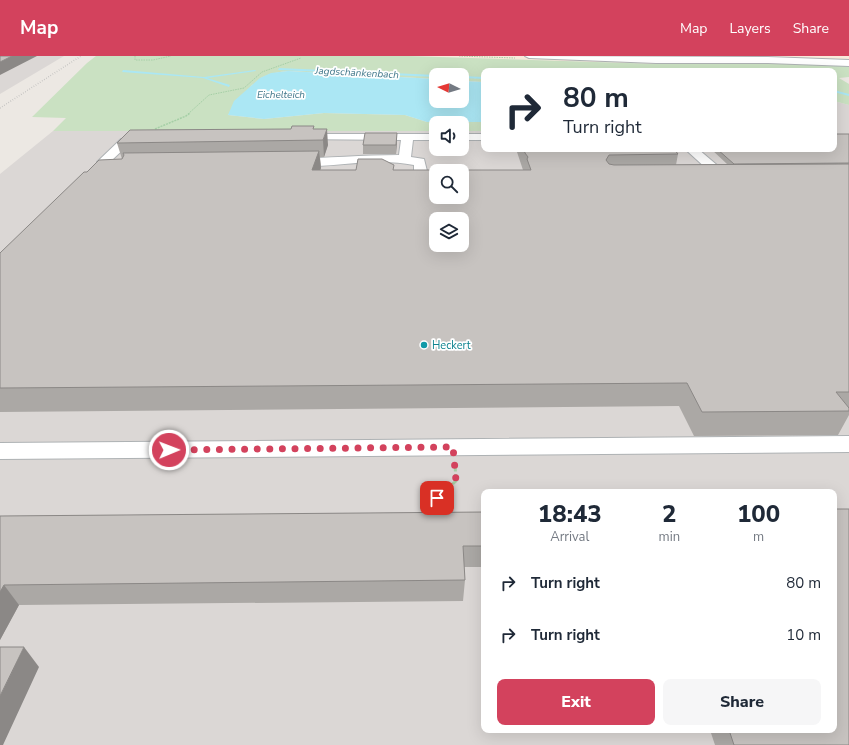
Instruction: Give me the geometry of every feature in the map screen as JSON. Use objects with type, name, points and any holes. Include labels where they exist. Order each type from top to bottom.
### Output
[{"type":"street","points":[[529,56],[768,60],[849,63]]},
{"type":"street","points":[[288,137],[429,137]]},
{"type":"street","points":[[354,159],[358,137]]},
{"type":"street","points":[[405,159],[408,137]]},
{"type":"street","points":[[469,137],[481,137]]},
{"type":"street","points":[[93,172],[140,168],[103,162],[125,141],[139,138],[155,138]]},
{"type":"street","points":[[695,152],[724,177]]},
{"type":"street","points":[[386,172],[282,167],[354,159],[405,159],[420,162],[421,175]]},
{"type":"street","points":[[407,181],[413,180],[421,175],[429,175]]},
{"type":"street","points":[[701,177],[740,177]]},
{"type":"street","points":[[0,451],[849,444]]},
{"type":"path","points":[[135,56],[136,60],[142,61],[171,56]]},
{"type":"path","points":[[139,138],[158,127],[186,116],[209,95],[244,88],[262,72],[301,58]]},
{"type":"path","points":[[437,498],[456,481],[453,447]]},
{"type":"shaded area","points":[[0,56],[64,56],[0,94]]},
{"type":"shaded area","points":[[408,56],[849,56],[849,66],[778,63],[659,64]]},
{"type":"shaded area","points":[[837,102],[849,105],[849,745],[0,745],[0,174],[53,131],[429,131],[429,156],[469,156],[469,131],[481,131],[481,152],[837,152]]},
{"type":"green space","points":[[96,56],[408,56],[659,64],[778,63],[849,66],[849,77],[839,78],[849,84],[849,105],[837,102],[837,68],[481,68],[481,82],[469,81],[469,68],[429,68],[429,79],[288,71],[278,72],[260,79],[252,85],[228,115],[264,119],[324,113],[405,115],[429,122],[429,131],[53,131],[66,118],[32,117]]},
{"type":"green space","points":[[469,122],[481,122],[481,131],[469,131]]},
{"type":"water","name":"Eichelteich","points":[[288,71],[429,79],[429,108],[469,108],[469,81],[481,82],[481,122],[469,122],[469,116],[429,116],[429,122],[427,122],[405,115],[324,113],[264,119],[228,115],[234,101],[260,78],[271,73]]},
{"type":"building","points":[[0,56],[12,56],[0,62]]},
{"type":"building","points":[[292,126],[314,126],[313,129],[327,129],[323,140],[117,143],[130,130],[291,129]]},
{"type":"building","points":[[365,133],[397,133],[396,145],[363,145]]},
{"type":"building","points":[[837,134],[849,134],[849,163],[734,164],[720,152],[837,152]]},
{"type":"building","name":"Heckert","points":[[319,151],[312,170],[356,170],[358,159],[382,159],[394,165],[393,170],[429,170],[429,204],[469,204],[469,170],[531,170],[527,159],[528,157],[525,152],[676,152],[678,154],[609,155],[606,160],[609,164],[614,165],[849,164],[849,392],[836,392],[849,408],[849,411],[702,412],[687,383],[0,388],[0,253],[84,172],[87,172],[99,160],[122,159],[124,155],[123,153]]},
{"type":"building","points":[[837,509],[849,509],[849,745],[734,745],[730,733],[837,733]]},
{"type":"building","points":[[481,512],[481,546],[463,546],[465,580],[4,585],[0,592],[0,516]]},
{"type":"building","points":[[0,647],[24,647],[0,696]]},
{"type":"waterway","name":"Jagdschänkenbach","points":[[279,69],[429,76]]},
{"type":"waterway","points":[[123,71],[203,77],[229,86]]},
{"type":"waterway","name":"Jagdschänkenbach","points":[[205,77],[255,71]]},
{"type":"waterway","name":"Jagdschänkenbach","points":[[469,77],[481,78]]},
{"type":"waterway","name":"Jagdschänkenbach","points":[[837,92],[849,95]]},
{"type":"railway","points":[[0,108],[81,56]]},
{"type":"place","name":"Heckert","points":[[424,345]]},
{"type":"route","points":[[169,450],[453,447],[456,481],[437,498]]}]
